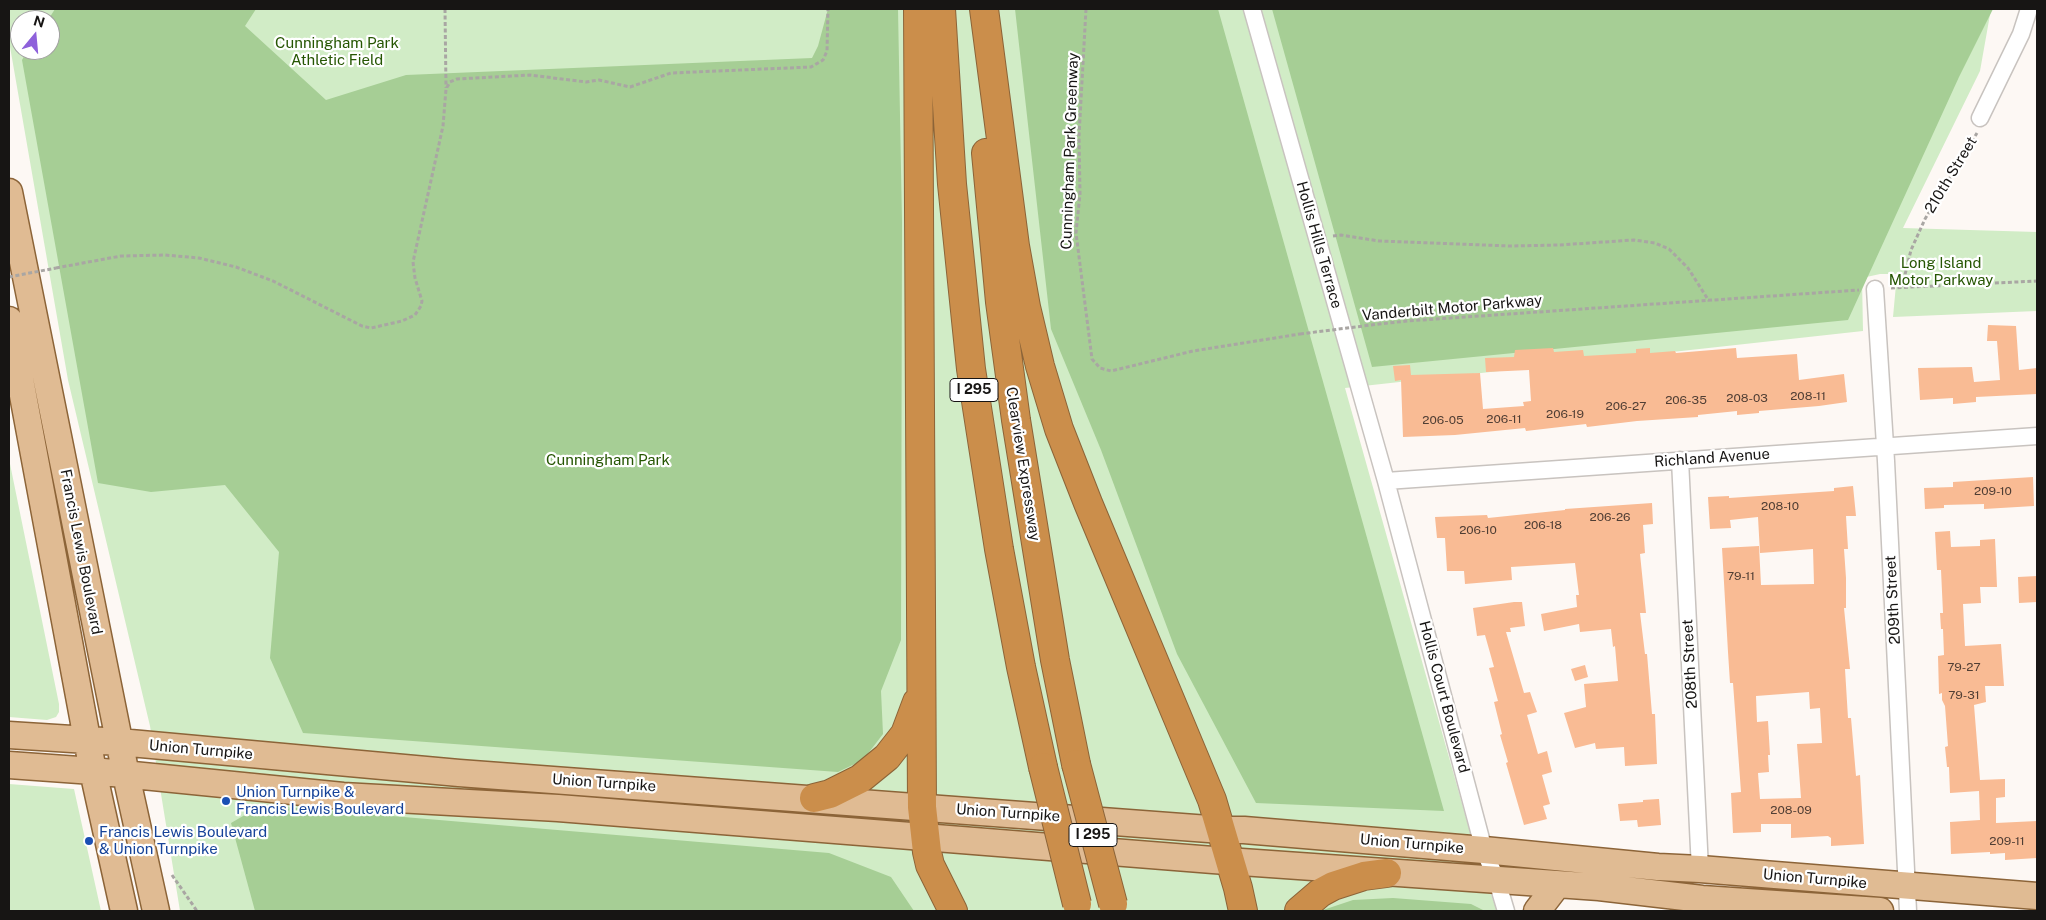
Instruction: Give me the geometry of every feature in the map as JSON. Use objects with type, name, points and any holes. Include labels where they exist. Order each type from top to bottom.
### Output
[{"type":"highway","points":[[918,9],[922,807],[930,865],[954,911]]},
{"type":"highway","name":"I 295","points":[[941,9],[952,184],[971,369],[999,549],[1021,667],[1043,767],[1078,908]]},
{"type":"highway","name":"Clearview Expressway","points":[[977,9],[988,180],[1008,363],[1043,594],[1076,764],[1114,908]]},
{"type":"highway","points":[[984,9],[1015,246],[1027,314],[1042,374],[1075,471],[1196,762],[1222,830],[1243,911]]},
{"type":"highway","points":[[814,798],[830,794],[860,780],[887,758],[897,746],[911,721],[919,694],[922,671]]},
{"type":"highway","points":[[1299,911],[1320,893],[1333,886],[1364,876],[1387,873]]},
{"type":"main road","name":"Francis Lewis Boulevard","points":[[9,192],[119,742],[156,911]]},
{"type":"main road","name":"Francis Lewis Boulevard","points":[[9,320],[93,771],[124,911]]},
{"type":"main road","name":"Union Turnpike","points":[[9,735],[119,742],[459,773],[814,798],[1222,830],[1244,830],[1484,850],[1648,866],[1700,869],[1908,899],[2037,896]]},
{"type":"main road","name":"Union Turnpike","points":[[9,765],[93,771],[343,796],[558,808],[925,838],[1599,888],[1702,905],[1880,911]]},
{"type":"main road","points":[[1538,911],[1558,885]]},
{"type":"street","name":"Hollis Hills Terrace","points":[[1252,9],[1386,481]]},
{"type":"street","name":"210th Street","points":[[1980,118],[2021,34],[2029,9]]},
{"type":"street","name":"209th Street","points":[[1875,289],[1886,446],[1908,899]]},
{"type":"street","name":"Richland Avenue","points":[[1386,481],[2037,436]]},
{"type":"street","name":"208th Street","points":[[1680,460],[1700,869]]},
{"type":"street","name":"Hollis Court Boulevard","points":[[1386,481],[1484,850],[1497,881],[1506,911]]},
{"type":"path","points":[[9,277],[121,256],[165,255],[199,258],[236,267],[273,281],[362,326],[371,328],[402,321],[415,315],[422,301],[413,262],[443,126],[446,89],[445,9]]},
{"type":"path","points":[[446,89],[450,82],[458,78],[530,75],[586,82],[599,80],[630,87],[671,73],[811,67],[823,60],[826,55],[828,47],[828,9]]},
{"type":"path","name":"Cunningham Park Greenway","points":[[1086,9],[1079,136],[1081,184],[1076,233],[1077,250],[1092,359],[1100,368],[1111,371]]},
{"type":"path","name":"210th Street","points":[[1902,288],[1912,250],[1924,219],[1978,131],[1980,118]]},
{"type":"path","points":[[1334,236],[1379,241],[1511,246],[1634,240],[1656,243],[1669,249],[1688,268],[1708,301]]},
{"type":"path","name":"Vanderbilt Motor Parkway","points":[[1111,371],[1193,351],[1300,334],[1407,321],[1875,289],[2037,281]]},
{"type":"path","points":[[172,875],[197,911]]},
{"type":"green space","name":"Cunningham Park","points":[[9,9],[1991,9],[1980,71],[1903,228],[2037,232],[2037,311],[1893,317],[1897,274],[1880,274],[1862,278],[1863,331],[1345,388],[1474,846],[1497,911],[180,911],[150,726],[68,380],[12,60],[60,60],[60,10],[10,10],[10,47]]},
{"type":"green space","points":[[256,9],[245,26],[326,100],[406,75],[812,58],[818,46],[828,9],[898,9],[902,222],[901,640],[881,691],[883,734],[863,760],[838,772],[303,733],[270,658],[279,552],[225,485],[151,492],[98,483],[22,60],[60,60],[60,10],[54,10]]},
{"type":"green space","points":[[1015,9],[1218,9],[1444,811],[1256,803],[1177,654],[1101,450],[1051,329]]},
{"type":"green space","points":[[1272,9],[1993,9],[1959,77],[1848,320],[1372,367]]},
{"type":"green space","points":[[9,459],[59,704],[59,712],[56,717],[47,720],[9,717]]},
{"type":"green space","points":[[9,784],[74,789],[101,911],[9,911]]},
{"type":"green space","points":[[262,805],[829,853],[891,877],[914,911],[255,911],[231,823]]},
{"type":"green space","points":[[1393,898],[1471,904],[1485,911],[1320,911],[1353,900]]},
{"type":"building","points":[[1988,325],[2016,326],[2019,370],[2037,368],[2037,394],[1976,397],[1976,402],[1953,404],[1953,398],[1920,400],[1918,368],[1972,367],[1974,382],[2000,380],[1997,341],[1987,341]]},
{"type":"building","points":[[1553,348],[1554,352],[1583,350],[1584,356],[1636,353],[1636,349],[1650,348],[1650,353],[1675,351],[1676,353],[1736,348],[1737,358],[1797,354],[1799,380],[1844,374],[1847,402],[1759,411],[1759,413],[1737,415],[1737,411],[1698,415],[1698,417],[1587,427],[1586,424],[1526,431],[1525,428],[1455,435],[1403,437],[1401,380],[1395,381],[1393,366],[1410,365],[1411,375],[1480,373],[1483,409],[1524,406],[1523,402],[1531,401],[1529,370],[1486,372],[1485,358],[1514,357],[1515,350]]},
{"type":"building","points":[[2033,477],[2034,506],[1984,509],[1984,504],[1944,505],[1944,508],[1925,509],[1924,488],[1953,487],[1953,482]]},
{"type":"building","points":[[1853,486],[1856,516],[1846,516],[1848,549],[1844,549],[1846,608],[1844,608],[1850,669],[1845,669],[1848,718],[1851,718],[1856,776],[1860,775],[1864,844],[1831,846],[1831,838],[1828,836],[1791,838],[1791,824],[1761,824],[1761,832],[1733,833],[1731,793],[1741,792],[1733,683],[1730,683],[1722,548],[1759,546],[1761,585],[1814,584],[1813,549],[1760,553],[1758,517],[1730,520],[1731,528],[1710,529],[1708,497],[1729,496],[1729,498],[1834,491],[1834,488]],"holes":[[[1809,692],[1810,709],[1820,708],[1822,743],[1797,744],[1801,798],[1760,799],[1758,773],[1769,772],[1768,755],[1770,755],[1768,721],[1757,722],[1756,696]]]},
{"type":"building","points":[[1652,503],[1653,524],[1643,525],[1645,553],[1640,554],[1646,613],[1640,613],[1645,654],[1647,654],[1652,714],[1655,714],[1657,764],[1625,766],[1624,747],[1596,749],[1595,743],[1575,748],[1564,713],[1586,707],[1584,684],[1618,681],[1615,646],[1613,647],[1611,629],[1580,632],[1579,624],[1544,631],[1541,614],[1577,607],[1576,595],[1579,595],[1575,563],[1511,567],[1512,580],[1465,584],[1464,571],[1447,571],[1445,538],[1437,538],[1435,517],[1487,515],[1488,518],[1565,509]]},
{"type":"building","points":[[1950,531],[1951,547],[1980,546],[1980,540],[1995,539],[1997,587],[1980,587],[1981,603],[1963,604],[1965,646],[2001,644],[2004,686],[1985,686],[1986,702],[1974,705],[1980,780],[2005,779],[2005,797],[1996,798],[1996,823],[2037,821],[2037,858],[2005,860],[2005,853],[1990,854],[1990,852],[1951,854],[1950,822],[1980,820],[1979,791],[1950,793],[1949,767],[1947,767],[1945,747],[1948,746],[1945,706],[1942,700],[1942,693],[1939,694],[1938,656],[1944,655],[1940,613],[1943,613],[1941,570],[1937,570],[1935,532]]},
{"type":"building","points":[[2037,576],[2037,602],[2019,603],[2018,577]]},
{"type":"building","points":[[1522,602],[1525,626],[1510,628],[1511,632],[1506,632],[1524,693],[1530,692],[1537,712],[1527,715],[1538,754],[1547,751],[1552,772],[1542,775],[1550,804],[1543,806],[1547,819],[1524,825],[1500,735],[1502,734],[1494,702],[1498,701],[1489,668],[1494,667],[1485,635],[1477,636],[1473,608]]},
{"type":"building","points":[[1585,665],[1588,677],[1575,681],[1571,669]]},
{"type":"building","points":[[1659,799],[1661,825],[1638,827],[1637,820],[1620,821],[1618,804]]},
{"type":"place","name":"Union Turnpike & Francis Lewis Boulevard","points":[[226,801]]},
{"type":"place","name":"Francis Lewis Boulevard & Union Turnpike","points":[[89,841]]},
{"type":"park label","name":"Cunningham Park Athletic Field","points":[[337,52]]},
{"type":"park label","name":"Long Island Motor Parkway","points":[[1941,272]]}]
